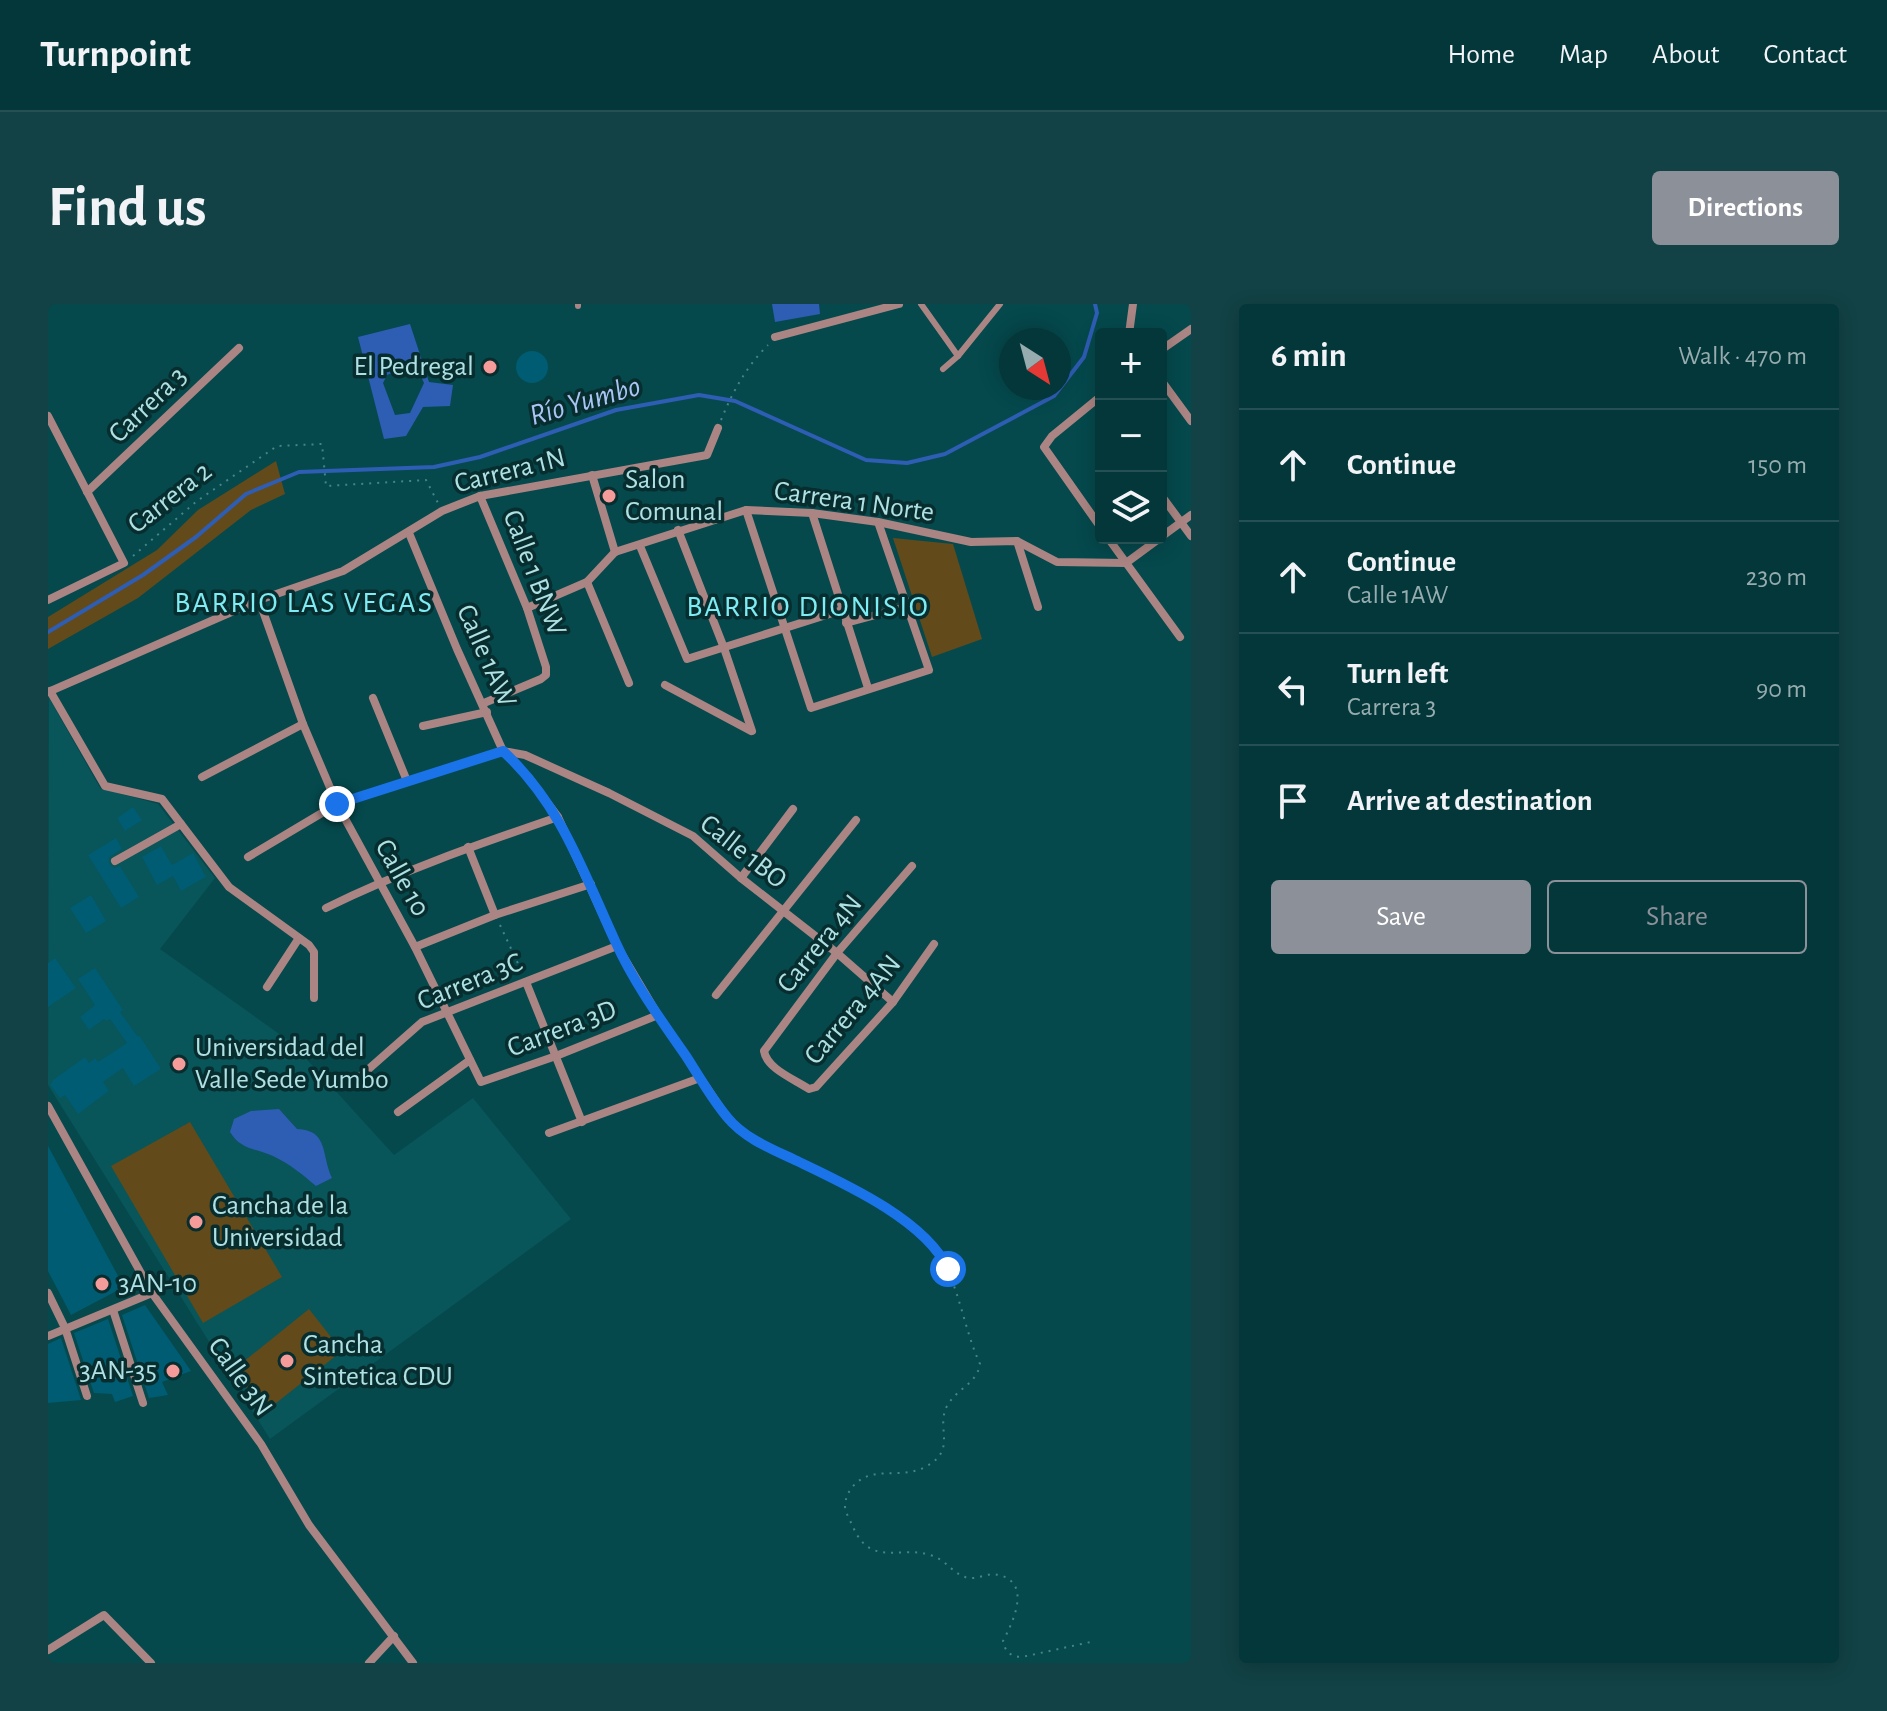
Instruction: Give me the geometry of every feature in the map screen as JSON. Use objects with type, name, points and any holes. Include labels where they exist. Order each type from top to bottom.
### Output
[{"type":"street","points":[[775,337],[899,304]]},
{"type":"street","points":[[1130,328],[1133,304]]},
{"type":"street","points":[[1167,346],[1191,329]]},
{"type":"street","name":"Carrera 3","points":[[87,492],[239,348]]},
{"type":"street","points":[[1167,388],[1191,421]]},
{"type":"street","points":[[1095,402],[1052,436],[1044,447],[1095,519]]},
{"type":"street","points":[[48,416],[124,563]]},
{"type":"street","name":"Carrera 1N","points":[[49,691],[259,600],[343,571],[442,511],[480,496],[707,455],[718,428]]},
{"type":"street","points":[[527,608],[587,582],[615,552],[592,475]]},
{"type":"street","name":"Calle 1 BNW","points":[[480,496],[527,608],[546,667],[546,675],[541,679],[485,708]]},
{"type":"street","points":[[1167,503],[1191,536]]},
{"type":"street","points":[[746,510],[811,708],[929,670],[878,522]]},
{"type":"street","name":"Carrera 1 Norte","points":[[615,552],[746,510],[812,513],[878,522],[971,542],[1017,541],[1057,562],[1126,563]]},
{"type":"street","points":[[812,513],[868,688]]},
{"type":"street","points":[[1167,533],[1191,515]]},
{"type":"street","points":[[665,685],[752,731],[678,530]]},
{"type":"street","name":"Calle 1AW","points":[[409,533],[503,751],[529,778],[558,817],[617,946],[658,1015],[728,1119]]},
{"type":"street","points":[[1017,541],[1038,607]]},
{"type":"street","points":[[1112,544],[1180,637]]},
{"type":"street","points":[[1126,563],[1152,544]]},
{"type":"street","points":[[640,546],[687,659],[842,610]]},
{"type":"street","name":"Carrera 2","points":[[48,600],[124,563]]},
{"type":"street","points":[[587,582],[629,683]]},
{"type":"street","name":"Calle 10","points":[[259,600],[303,724],[337,804],[415,947],[481,1082]]},
{"type":"street","points":[[846,623],[909,606]]},
{"type":"street","points":[[49,691],[105,786],[162,799],[229,887],[314,952],[314,998]]},
{"type":"street","points":[[373,698],[407,781]]},
{"type":"street","points":[[423,726],[485,708]]},
{"type":"street","points":[[202,777],[303,724]]},
{"type":"street","points":[[248,857],[337,804],[503,751]]},
{"type":"street","name":"Calle 1BO","points":[[503,751],[525,755],[581,780],[693,836],[893,1002]]},
{"type":"street","points":[[741,878],[793,809]]},
{"type":"street","points":[[326,908],[378,882],[558,817]]},
{"type":"street","points":[[716,995],[856,820]]},
{"type":"street","points":[[115,861],[181,824]]},
{"type":"street","points":[[468,847],[495,915]]},
{"type":"street","name":"Carrera 4N","points":[[764,1051],[837,953],[912,866]]},
{"type":"street","points":[[415,947],[495,915],[591,884]]},
{"type":"street","points":[[267,987],[299,938]]},
{"type":"street","name":"Carrera 4AN","points":[[764,1051],[771,1065],[809,1089],[816,1087],[893,1002],[934,944]]},
{"type":"street","name":"Carrera 3C","points":[[355,1081],[422,1022],[617,946]]},
{"type":"street","points":[[526,982],[582,1122]]},
{"type":"street","name":"Carrera 3D","points":[[481,1082],[658,1015]]},
{"type":"street","points":[[398,1112],[470,1060]]},
{"type":"street","points":[[549,1133],[700,1078]]},
{"type":"street","name":"Calle 3N","points":[[50,1113],[152,1293],[261,1444],[309,1525],[413,1663]]},
{"type":"street","points":[[48,1293],[65,1328],[87,1396]]},
{"type":"street","points":[[48,1336],[152,1293]]},
{"type":"street","points":[[113,1310],[143,1403]]},
{"type":"street","points":[[48,1650],[104,1615],[151,1663]]},
{"type":"street","points":[[369,1663],[394,1636]]},
{"type":"lane","points":[[921,304],[958,356]]},
{"type":"lane","points":[[943,369],[958,356],[1000,304]]},
{"type":"path","points":[[718,428],[735,386],[753,360],[775,337]]},
{"type":"path","name":"Carrera 2","points":[[124,563],[197,501],[277,446],[322,444],[326,486],[426,480],[442,511]]},
{"type":"path","points":[[495,915],[526,982]]},
{"type":"path","points":[[728,1119],[754,1140],[827,1175],[912,1225],[926,1237],[948,1269],[980,1364],[975,1378],[946,1408],[945,1442],[935,1460],[916,1471],[871,1474],[849,1491],[845,1502],[846,1512],[860,1541],[873,1551],[934,1556],[969,1578],[995,1574],[1007,1578],[1016,1588],[1018,1600],[1016,1614],[1003,1641],[1006,1650],[1013,1656],[1022,1657],[1095,1641]]},
{"type":"shaded area","points":[[276,461],[285,494],[251,510],[138,598],[48,649],[48,617],[157,550],[198,510]]},
{"type":"shaded area","points":[[893,538],[953,544],[982,639],[932,657]]},
{"type":"shaded area","name":"Universidad del Valle Sede Yumbo","points":[[49,698],[100,788],[158,804],[215,878],[160,949],[292,1043],[394,1155],[473,1098],[571,1219],[270,1439],[48,1085]]},
{"type":"shaded area","name":"Cancha de la Universidad","points":[[190,1122],[282,1277],[203,1323],[111,1166]]},
{"type":"shaded area","name":"Cancha Sintetica CDU","points":[[309,1309],[342,1351],[266,1411],[233,1370]]},
{"type":"water","points":[[772,304],[819,304],[820,314],[775,322]]},
{"type":"water","points":[[410,324],[429,382],[453,385],[450,406],[423,407],[406,436],[384,439],[358,337]],"holes":[[[411,366],[418,370],[424,383],[410,413],[395,415],[383,383],[387,375]]]},
{"type":"water","points":[[279,1109],[297,1129],[307,1130],[319,1139],[332,1178],[316,1186],[279,1159],[244,1145],[230,1132],[234,1119],[251,1111]]},
{"type":"building","points":[[532,351],[543,356],[548,367],[543,378],[532,383],[521,378],[516,367],[521,356]]},
{"type":"building","points":[[133,807],[142,820],[125,831],[117,818]]},
{"type":"building","points":[[116,838],[122,849],[109,857],[109,864],[114,868],[120,866],[139,897],[121,908],[88,855]]},
{"type":"building","points":[[161,846],[172,865],[193,853],[206,877],[181,891],[173,876],[157,885],[142,857]]},
{"type":"building","points":[[91,895],[106,921],[86,933],[70,908]]},
{"type":"building","points":[[55,958],[76,988],[48,1007],[48,963]]},
{"type":"building","points":[[95,968],[123,1010],[120,1012],[161,1069],[134,1086],[123,1068],[103,1082],[109,1091],[78,1114],[65,1095],[60,1098],[50,1085],[53,1080],[85,1057],[89,1063],[95,1058],[98,1062],[127,1043],[110,1019],[104,1019],[89,1030],[80,1017],[95,1005],[78,979]]},
{"type":"building","points":[[48,1146],[124,1287],[71,1315],[48,1271]]},
{"type":"building","points":[[145,1305],[191,1371],[162,1382],[168,1395],[149,1398],[122,1315]]},
{"type":"building","points":[[108,1319],[133,1396],[115,1402],[112,1394],[94,1393],[74,1333]]},
{"type":"building","points":[[61,1338],[81,1400],[48,1403],[48,1344]]},
{"type":"waterway","name":"Río Yumbo","points":[[48,632],[143,575],[196,537],[246,494],[299,472],[434,467],[480,457],[616,410],[699,395],[735,401],[866,460],[907,463],[945,454],[1054,396],[1084,357],[1097,313],[1095,304]]},
{"type":"place","name":"El Pedregal","points":[[490,367]]},
{"type":"place","name":"Salon Comunal","points":[[609,496]]},
{"type":"place","name":"Universidad del Valle Sede Yumbo","points":[[179,1064]]},
{"type":"place","name":"Cancha de la Universidad","points":[[196,1222]]},
{"type":"place","name":"3AN-10","points":[[102,1284]]},
{"type":"place","name":"Cancha Sintetica CDU","points":[[287,1361]]},
{"type":"place","name":"3AN-35","points":[[173,1371]]},
{"type":"district","name":"BARRIO LAS VEGAS","points":[[304,603]]},
{"type":"district","name":"BARRIO DIONISIO","points":[[808,607]]},
{"type":"route","points":[[337,804],[503,751],[529,778],[558,817],[617,946],[658,1015],[728,1119],[754,1140],[827,1175],[912,1225],[932,1243],[948,1269]]}]
